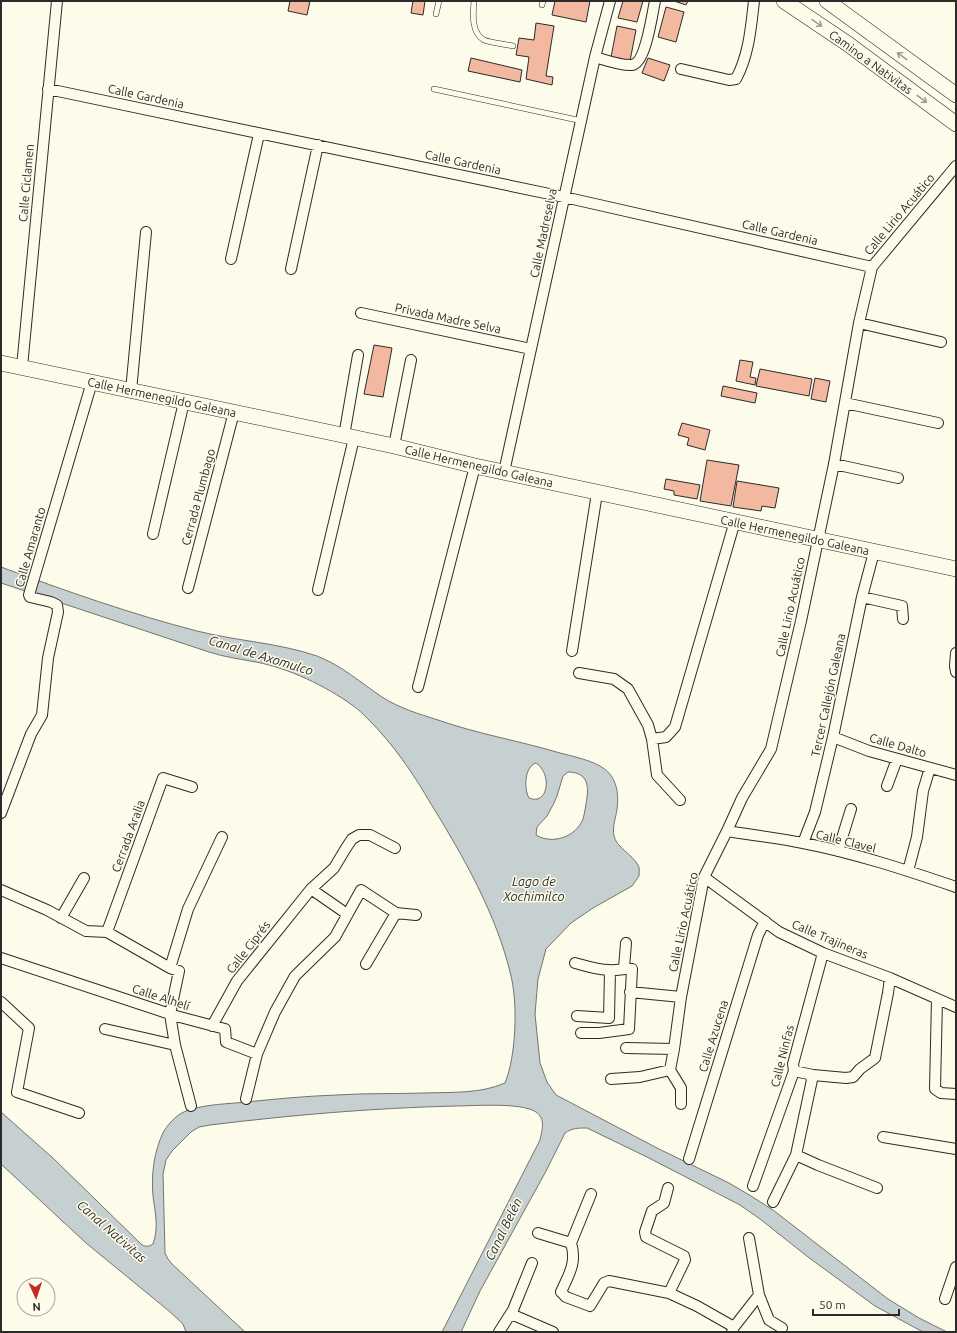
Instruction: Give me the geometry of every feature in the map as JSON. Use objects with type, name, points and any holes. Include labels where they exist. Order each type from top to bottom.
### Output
[{"type":"street","name":"Calle Ciclamen","points":[[22,368],[57,1]]},
{"type":"street","name":"Calle Madreselva","points":[[504,472],[564,197],[610,1]]},
{"type":"street","points":[[596,58],[628,65],[634,65],[639,61],[644,53],[655,1]]},
{"type":"street","points":[[681,69],[729,80],[736,79],[746,54],[754,1]]},
{"type":"street","name":"Camino a Nativitas","points":[[784,1],[848,44],[956,124]]},
{"type":"street","name":"Camino a Nativitas","points":[[827,1],[956,95]]},
{"type":"street","name":"Calle Gardenia","points":[[48,89],[564,197],[872,267]]},
{"type":"street","points":[[231,259],[260,134]]},
{"type":"street","points":[[291,269],[318,145]]},
{"type":"street","name":"Calle Lirio Acuático","points":[[670,1070],[681,996],[704,877],[742,798],[771,748],[834,464],[859,323],[872,267],[956,166]]},
{"type":"street","points":[[130,390],[146,232]]},
{"type":"street","name":"Privada Madre Selva","points":[[361,312],[531,349]]},
{"type":"street","points":[[859,323],[940,342]]},
{"type":"street","points":[[318,590],[349,437],[358,355]]},
{"type":"street","points":[[394,446],[411,360]]},
{"type":"street","name":"Calle Hermenegildo Galeana","points":[[1,363],[394,446],[475,466],[597,493],[956,569]]},
{"type":"street","name":"Calle Amaranto","points":[[1,813],[30,734],[42,715],[48,658],[58,606],[51,602],[30,597],[30,594],[34,574],[92,382]]},
{"type":"street","points":[[153,534],[184,402]]},
{"type":"street","points":[[845,403],[938,423]]},
{"type":"street","name":"Cerrada Plumbago","points":[[188,588],[234,412]]},
{"type":"street","points":[[834,464],[898,478]]},
{"type":"street","points":[[418,687],[475,466]]},
{"type":"street","points":[[572,651],[597,493]]},
{"type":"street","points":[[652,739],[666,737],[675,726],[735,521]]},
{"type":"street","name":"Tercer Callejón Galeana","points":[[803,843],[816,812],[862,597],[874,552]]},
{"type":"street","points":[[862,597],[902,606],[903,619]]},
{"type":"street","points":[[956,653],[956,672]]},
{"type":"street","points":[[579,673],[614,680],[628,689],[648,725],[652,739],[656,775],[680,800]]},
{"type":"street","name":"Calle Dalto","points":[[833,737],[869,751],[956,775]]},
{"type":"street","points":[[887,786],[897,759]]},
{"type":"street","points":[[908,870],[918,838],[923,791],[930,768]]},
{"type":"street","name":"Cerrada Aralia","points":[[107,932],[163,778],[192,787]]},
{"type":"street","points":[[838,851],[851,810]]},
{"type":"street","name":"Calle Clavel","points":[[727,831],[803,843],[838,851],[908,870],[956,888]]},
{"type":"street","name":"Calle Ciprés","points":[[212,1026],[237,981],[311,889],[334,868],[352,839],[359,834],[370,836],[395,848]]},
{"type":"street","points":[[170,968],[188,909],[222,837]]},
{"type":"street","name":"Calle Trajineras","points":[[704,877],[779,932],[823,953],[890,978],[956,1007]]},
{"type":"street","points":[[61,918],[84,878]]},
{"type":"street","points":[[311,889],[347,914]]},
{"type":"street","points":[[1,890],[47,910],[86,931],[107,932],[170,968],[179,971],[170,1014],[175,1044],[191,1106]]},
{"type":"street","points":[[246,1099],[257,1054],[275,1012],[295,976],[335,937],[361,890],[396,913],[416,915]]},
{"type":"street","points":[[366,964],[396,913]]},
{"type":"street","name":"Calle Azucena","points":[[689,1159],[758,935],[765,921]]},
{"type":"street","points":[[624,968],[626,943]]},
{"type":"street","name":"Calle Ninfas","points":[[753,1186],[794,1071],[793,1064],[823,953]]},
{"type":"street","name":"Calle Alhelí","points":[[1,958],[176,1016],[225,1029],[226,1042],[257,1054]]},
{"type":"street","points":[[575,963],[595,969],[632,969],[629,1029],[599,1033],[581,1033]]},
{"type":"street","points":[[577,1016],[609,1018],[610,970]]},
{"type":"street","points":[[794,1071],[813,1075],[846,1078],[853,1077],[860,1069],[875,1058],[890,978]]},
{"type":"street","points":[[630,992],[681,996]]},
{"type":"street","points":[[936,999],[935,1089],[942,1093],[956,1094]]},
{"type":"street","points":[[1,1002],[29,1028],[17,1092],[79,1113]]},
{"type":"street","points":[[105,1029],[175,1044]]},
{"type":"street","points":[[626,1048],[674,1049]]},
{"type":"street","points":[[611,1079],[640,1077],[670,1070],[681,1088],[681,1104]]},
{"type":"street","points":[[774,1202],[796,1155],[813,1075]]},
{"type":"street","points":[[883,1137],[956,1149]]},
{"type":"street","points":[[796,1155],[877,1188]]},
{"type":"street","points":[[668,1188],[664,1203],[652,1211],[645,1232],[646,1236],[684,1256],[685,1260],[669,1293]]},
{"type":"street","points":[[591,1194],[571,1243],[574,1253],[573,1263],[561,1292],[566,1297],[590,1306],[604,1283],[609,1281],[669,1293],[697,1306],[733,1330],[759,1295]]},
{"type":"street","points":[[538,1233],[571,1243]]},
{"type":"street","points":[[749,1238],[759,1295],[769,1320],[782,1328]]},
{"type":"street","points":[[499,1332],[511,1314],[532,1263]]},
{"type":"street","points":[[945,1299],[956,1267]]},
{"type":"street","points":[[511,1314],[553,1332]]},
{"type":"lane","points":[[436,14],[438,1]]},
{"type":"lane","points":[[474,1],[472,18],[477,32],[484,39],[513,46]]},
{"type":"lane","points":[[434,89],[582,122]]},
{"type":"water","name":"Lago de Xochimilco","points":[[1,567],[99,602],[172,624],[197,631],[288,648],[317,656],[343,669],[382,697],[409,710],[453,725],[583,759],[603,768],[608,772],[614,781],[617,792],[618,803],[614,825],[615,840],[638,865],[639,876],[632,886],[593,908],[571,923],[546,949],[538,979],[535,1014],[540,1063],[547,1082],[556,1095],[659,1149],[729,1183],[751,1196],[773,1210],[888,1299],[919,1318],[947,1332],[923,1332],[875,1306],[740,1205],[587,1128],[570,1130],[565,1133],[545,1173],[480,1291],[461,1332],[442,1332],[540,1140],[542,1121],[536,1112],[520,1107],[497,1105],[394,1108],[302,1115],[210,1125],[199,1127],[191,1132],[172,1151],[166,1160],[163,1174],[165,1253],[172,1264],[245,1332],[186,1332],[183,1324],[169,1311],[86,1243],[1,1164],[1,1112],[54,1159],[141,1244],[148,1246],[153,1244],[156,1232],[152,1188],[156,1154],[164,1131],[178,1116],[185,1111],[218,1104],[325,1095],[465,1092],[495,1087],[505,1083],[512,1059],[515,1030],[515,1001],[511,976],[505,953],[488,908],[455,844],[424,792],[402,759],[386,738],[356,708],[331,691],[294,673],[256,662],[215,654],[1,583]],"holes":[[[536,763],[541,768],[546,781],[544,793],[541,797],[536,799],[529,798],[526,789],[527,773],[532,765]],[[568,772],[576,773],[581,776],[585,779],[587,784],[587,795],[583,819],[575,830],[563,838],[542,838],[536,835],[537,827],[547,816],[557,796],[563,776]]]},
{"type":"building","points":[[290,1],[310,1],[307,15],[288,11]]},
{"type":"building","points":[[413,1],[425,1],[423,15],[411,13]]},
{"type":"building","points":[[555,1],[590,1],[586,22],[552,15]]},
{"type":"building","points":[[623,1],[643,1],[637,22],[618,18]]},
{"type":"building","points":[[674,1],[688,1],[686,5]]},
{"type":"building","points":[[666,7],[684,12],[676,42],[658,37]]},
{"type":"building","points":[[536,23],[554,26],[546,76],[553,77],[552,85],[526,79],[529,57],[516,55],[519,38],[534,40]]},
{"type":"building","points":[[617,26],[636,30],[630,61],[611,57]]},
{"type":"building","points":[[471,58],[522,70],[520,82],[468,71]]},
{"type":"building","points":[[648,58],[670,65],[664,81],[642,73]]},
{"type":"building","points":[[374,345],[392,348],[383,397],[364,394]]},
{"type":"building","points":[[740,360],[753,362],[750,377],[756,378],[755,385],[736,381]]},
{"type":"building","points":[[760,369],[812,379],[809,396],[756,386]]},
{"type":"building","points":[[815,378],[830,381],[826,402],[811,399]]},
{"type":"building","points":[[723,386],[757,393],[755,403],[721,396]]},
{"type":"building","points":[[682,423],[710,430],[705,450],[687,445],[689,438],[678,435]]},
{"type":"building","points":[[707,460],[739,465],[731,506],[700,501]]},
{"type":"building","points":[[666,479],[700,485],[697,499],[674,495],[674,491],[664,489]]},
{"type":"building","points":[[737,481],[779,488],[775,508],[762,506],[761,511],[733,507]]},
{"type":"water label","name":"Canal de Axomulco","points":[[261,655]]},
{"type":"water label","name":"Canal Belén","points":[[503,1229]]},
{"type":"water label","name":"Canal Nativitas","points":[[112,1231]]}]
